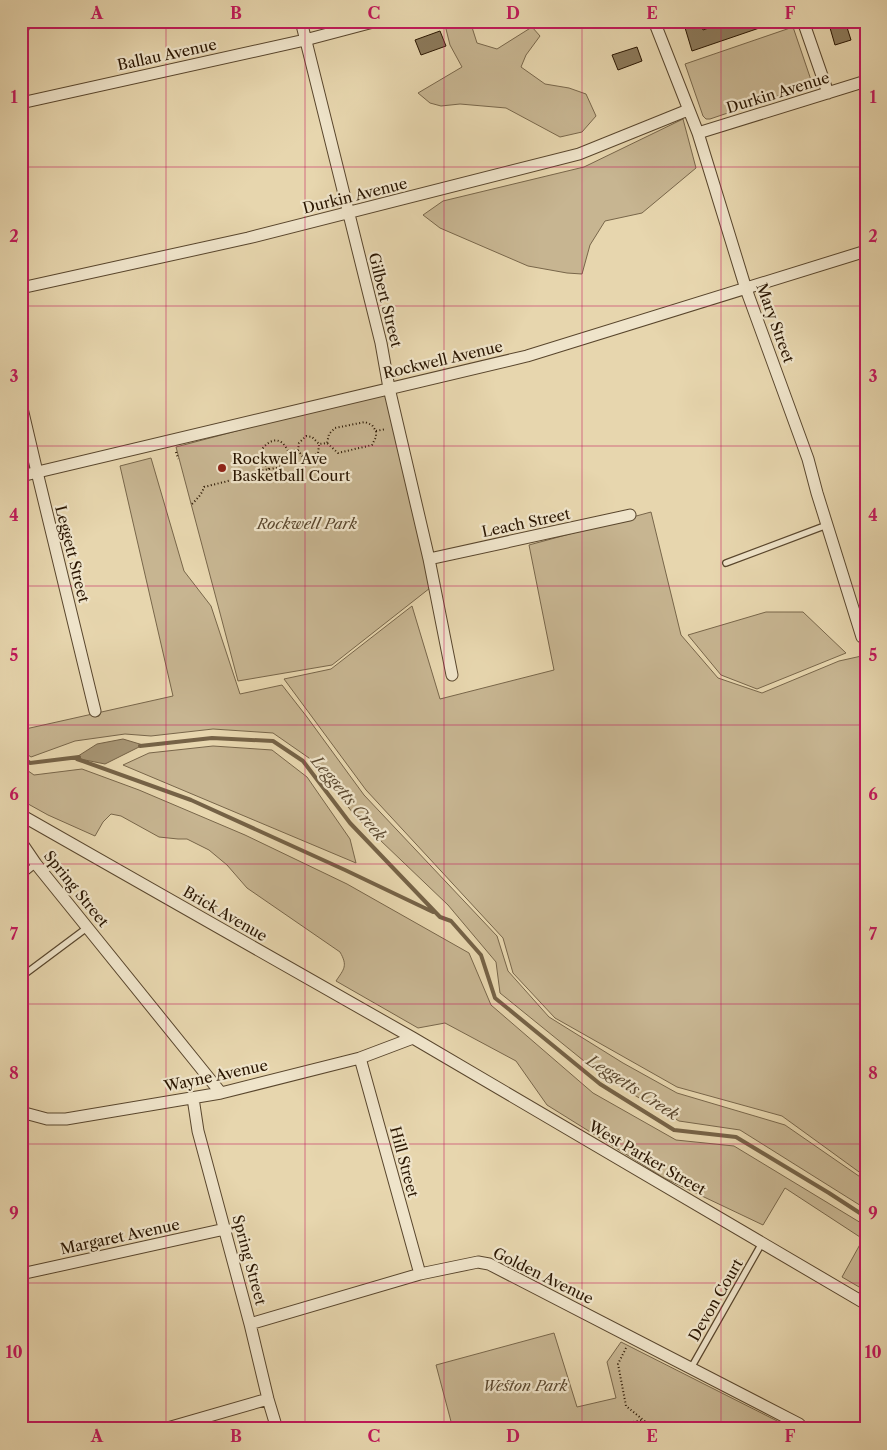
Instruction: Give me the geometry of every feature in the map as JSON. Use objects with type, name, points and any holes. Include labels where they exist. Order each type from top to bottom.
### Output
[{"type":"street","points":[[21,33],[26,21]]},
{"type":"street","name":"Gilbert Street","points":[[301,21],[381,343],[389,388],[429,559],[452,675]]},
{"type":"street","name":"Ballau Avenue","points":[[21,103],[306,40],[377,21]]},
{"type":"street","name":"Mary Street","points":[[654,21],[698,133],[746,289],[808,459],[862,637]]},
{"type":"street","points":[[803,21],[828,93]]},
{"type":"street","name":"Durkin Avenue","points":[[698,133],[866,81]]},
{"type":"street","name":"Durkin Avenue","points":[[21,288],[248,238],[580,154],[688,110]]},
{"type":"street","name":"Rockwell Avenue","points":[[21,476],[527,356],[866,251]]},
{"type":"street","name":"Leggett Street","points":[[21,404],[95,711]]},
{"type":"street","name":"Leach Street","points":[[429,559],[630,515]]},
{"type":"street","name":"Brick Avenue","points":[[21,815],[413,1038]]},
{"type":"street","name":"Spring Street","points":[[21,842],[36,864],[222,1093]]},
{"type":"street","name":"Wayne Avenue","points":[[21,1112],[47,1119],[66,1119],[222,1093],[360,1058],[413,1038]]},
{"type":"street","name":"West Parker Street","points":[[413,1038],[866,1304]]},
{"type":"street","name":"Hill Street","points":[[360,1058],[420,1274]]},
{"type":"street","name":"Spring Street","points":[[193,1098],[198,1131],[277,1429]]},
{"type":"street","name":"Margaret Avenue","points":[[21,1274],[225,1229]]},
{"type":"street","name":"Golden Avenue","points":[[250,1324],[420,1274],[478,1262],[489,1264],[799,1424],[804,1429]]},
{"type":"street","points":[[164,1429],[268,1400]]},
{"type":"lane","points":[[726,563],[827,525]]},
{"type":"lane","points":[[21,876],[36,864]]},
{"type":"lane","points":[[21,977],[88,927]]},
{"type":"lane","name":"Devon Court","points":[[691,1368],[762,1243]]},
{"type":"path","points":[[319,444],[327,443],[338,452],[355,449],[372,445],[376,437],[376,431],[372,425],[365,422],[335,428],[329,434],[327,443]]},
{"type":"path","points":[[376,431],[386,429]]},
{"type":"path","points":[[306,436],[312,437],[319,444],[318,453],[311,457],[302,456],[298,450],[299,442],[306,436]]},
{"type":"path","points":[[192,504],[204,487],[248,476],[248,473],[278,468],[285,463],[288,451],[279,441],[271,440],[260,452],[261,460],[269,469]]},
{"type":"path","points":[[288,451],[298,450]]},
{"type":"path","points":[[629,1341],[618,1364],[626,1406],[652,1427]]},
{"type":"path","points":[[599,1429],[643,1420]]},
{"type":"path","points":[[534,1429],[551,1424],[589,1429]]},
{"type":"green space","points":[[444,21],[470,21],[477,43],[497,49],[532,27],[540,36],[526,55],[521,67],[545,84],[569,88],[586,94],[596,116],[582,132],[560,137],[506,108],[460,104],[441,106],[430,103],[418,93],[462,67],[450,45]]},
{"type":"green space","points":[[793,27],[811,80],[810,85],[706,119],[703,116],[685,64]]},
{"type":"green space","points":[[683,119],[696,168],[642,213],[605,221],[590,245],[582,274],[528,266],[440,228],[423,215],[443,201],[584,167]]},
{"type":"green space","name":"Rockwell Park","points":[[387,391],[430,588],[332,665],[238,681],[176,447]]},
{"type":"green space","points":[[151,458],[184,571],[211,606],[240,694],[282,685],[364,795],[497,936],[508,971],[549,1017],[623,1063],[677,1093],[785,1125],[866,1181],[866,1209],[740,1130],[679,1121],[605,1078],[500,993],[496,962],[448,905],[357,818],[309,758],[273,733],[213,729],[151,736],[125,734],[75,741],[31,757],[21,750],[21,730],[173,696],[120,466]]},
{"type":"green space","points":[[651,512],[681,635],[718,678],[762,693],[839,661],[866,655],[866,1177],[782,1116],[677,1087],[555,1018],[513,973],[503,938],[366,790],[284,679],[331,669],[412,606],[440,699],[554,670],[529,545]]},
{"type":"green space","points":[[766,612],[803,612],[846,653],[757,689],[721,675],[688,635]]},
{"type":"green space","points":[[213,746],[272,750],[307,777],[350,839],[356,863],[123,765],[149,753]]},
{"type":"green space","points":[[21,766],[34,775],[82,769],[139,790],[245,835],[347,884],[469,953],[491,1005],[593,1093],[676,1140],[734,1146],[866,1226],[866,1291],[842,1277],[863,1239],[785,1188],[763,1225],[664,1178],[547,1105],[516,1061],[445,1023],[418,1028],[336,981],[344,967],[344,961],[340,952],[247,888],[227,865],[209,850],[187,839],[159,837],[121,816],[111,814],[103,822],[95,836],[48,815],[21,800]]},
{"type":"green space","name":"Weston Park","points":[[554,1333],[577,1407],[616,1398],[607,1362],[621,1342],[793,1429],[453,1429],[436,1365]]},
{"type":"shaded area","points":[[123,739],[143,745],[105,764],[75,758],[97,744]]},
{"type":"building","points":[[683,21],[700,21],[703,30],[728,21],[774,21],[774,23],[692,51]]},
{"type":"building","points":[[828,21],[845,21],[851,40],[835,45]]},
{"type":"building","points":[[440,31],[446,46],[421,55],[415,40]]},
{"type":"building","points":[[637,47],[642,61],[618,70],[612,55]]},
{"type":"waterway","name":"Leggetts Creek","points":[[140,746],[212,738],[273,741],[303,761],[350,823],[440,917],[451,921],[481,955],[495,998],[600,1084],[674,1130],[736,1137],[866,1217]]},
{"type":"waterway","name":"Leggetts Creek","points":[[21,756],[30,763],[79,757]]},
{"type":"waterway","name":"Leggetts Creek","points":[[77,759],[191,800],[433,912]]},
{"type":"place","name":"Rockwell Ave Basketball Court","points":[[222,468]]}]
